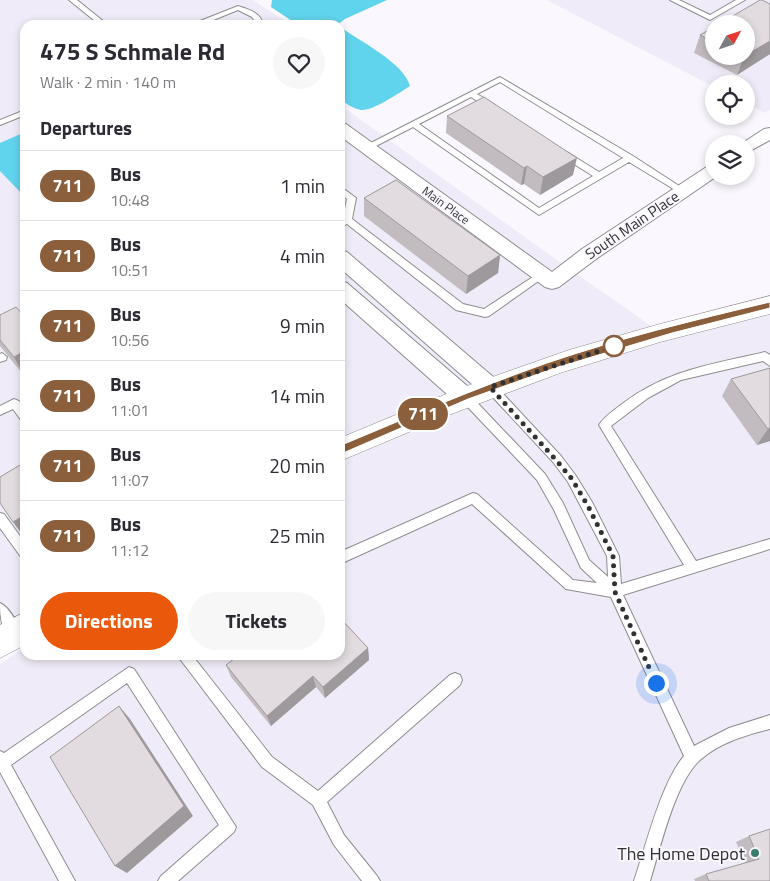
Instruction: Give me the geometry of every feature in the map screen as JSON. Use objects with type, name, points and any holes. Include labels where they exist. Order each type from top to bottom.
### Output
[{"type":"main road","points":[[345,448],[465,397],[552,365],[655,334],[770,305]]},
{"type":"street","name":"Main Place","points":[[345,132],[547,278]]},
{"type":"street","points":[[755,142],[770,133]]},
{"type":"street","name":"South Main Place","points":[[547,278],[589,254],[705,176]]},
{"type":"street","points":[[345,260],[490,387]]},
{"type":"street","points":[[345,292],[465,397]]},
{"type":"lane","points":[[73,0],[98,20]]},
{"type":"lane","points":[[674,0],[710,18],[735,1]]},
{"type":"lane","points":[[207,20],[238,8],[245,10],[259,20]]},
{"type":"lane","points":[[367,147],[500,79],[682,191]]},
{"type":"lane","points":[[472,94],[504,115]]},
{"type":"lane","points":[[0,122],[20,114]]},
{"type":"lane","points":[[413,123],[539,212],[630,158]]},
{"type":"lane","points":[[559,150],[599,176]]},
{"type":"lane","points":[[345,193],[352,198],[345,219]]},
{"type":"lane","points":[[345,223],[460,307],[485,313],[547,278]]},
{"type":"lane","points":[[692,568],[605,425],[627,405],[657,387],[688,373],[765,356],[770,362]]},
{"type":"lane","points":[[490,387],[556,460],[584,500],[613,556],[615,592]]},
{"type":"lane","points":[[465,397],[542,477],[559,507],[585,564],[615,592],[692,756]]},
{"type":"lane","points":[[0,411],[14,403],[20,411]]},
{"type":"lane","points":[[345,556],[473,498],[570,585],[615,592],[770,544]]},
{"type":"lane","points":[[0,518],[20,546]]},
{"type":"lane","points":[[188,660],[267,762],[318,800],[339,840],[372,881]]},
{"type":"lane","points":[[67,881],[1,762],[128,674],[229,827],[166,881]]},
{"type":"lane","points":[[318,800],[455,680]]},
{"type":"lane","points":[[642,881],[677,780],[692,756],[723,738],[770,722]]},
{"type":"shaded area","points":[[0,0],[253,0],[283,20],[20,20],[20,624],[0,636]]},
{"type":"shaded area","points":[[547,0],[770,0],[770,110],[765,113],[755,108],[755,75],[705,75],[705,82]]},
{"type":"shaded area","points":[[345,109],[547,253],[657,330],[345,441]]},
{"type":"shaded area","points":[[770,315],[770,881],[0,881],[0,664],[20,650],[20,660],[345,660],[345,458],[490,396],[675,337]]},
{"type":"water","points":[[272,0],[387,0],[344,20],[290,20],[271,7]]},
{"type":"water","points":[[345,30],[390,61],[406,77],[410,86],[386,101],[366,110],[350,106],[345,102]]},
{"type":"water","points":[[20,134],[20,192],[0,171],[0,143]]},
{"type":"building","points":[[760,0],[770,4],[770,41],[755,50],[755,15],[734,15]]},
{"type":"building","points":[[484,97],[577,158],[543,177],[527,166],[524,168],[447,116]]},
{"type":"building","points":[[396,180],[500,255],[468,276],[364,198]]},
{"type":"building","points":[[16,307],[20,311],[20,354],[14,357],[0,340],[0,315]]},
{"type":"building","points":[[770,368],[770,428],[768,429],[731,379]]},
{"type":"building","points":[[20,465],[20,518],[13,522],[0,503],[0,477]]},
{"type":"building","points":[[345,623],[368,648],[323,687],[313,676],[267,716],[226,665],[232,660],[345,660]]},
{"type":"building","points":[[119,706],[184,806],[115,866],[50,757]]},
{"type":"building","name":"The Home Depot","points":[[770,829],[770,881],[709,881],[706,874],[759,859],[749,836]]},
{"type":"bus line","name":"711","points":[[345,448],[465,397],[552,365],[672,329],[770,305]]},
{"type":"place","name":"The Home Depot","points":[[755,853]]},
{"type":"route","points":[[614,346],[490,387],[572,479],[588,506],[613,556],[615,592],[656,683]]}]
